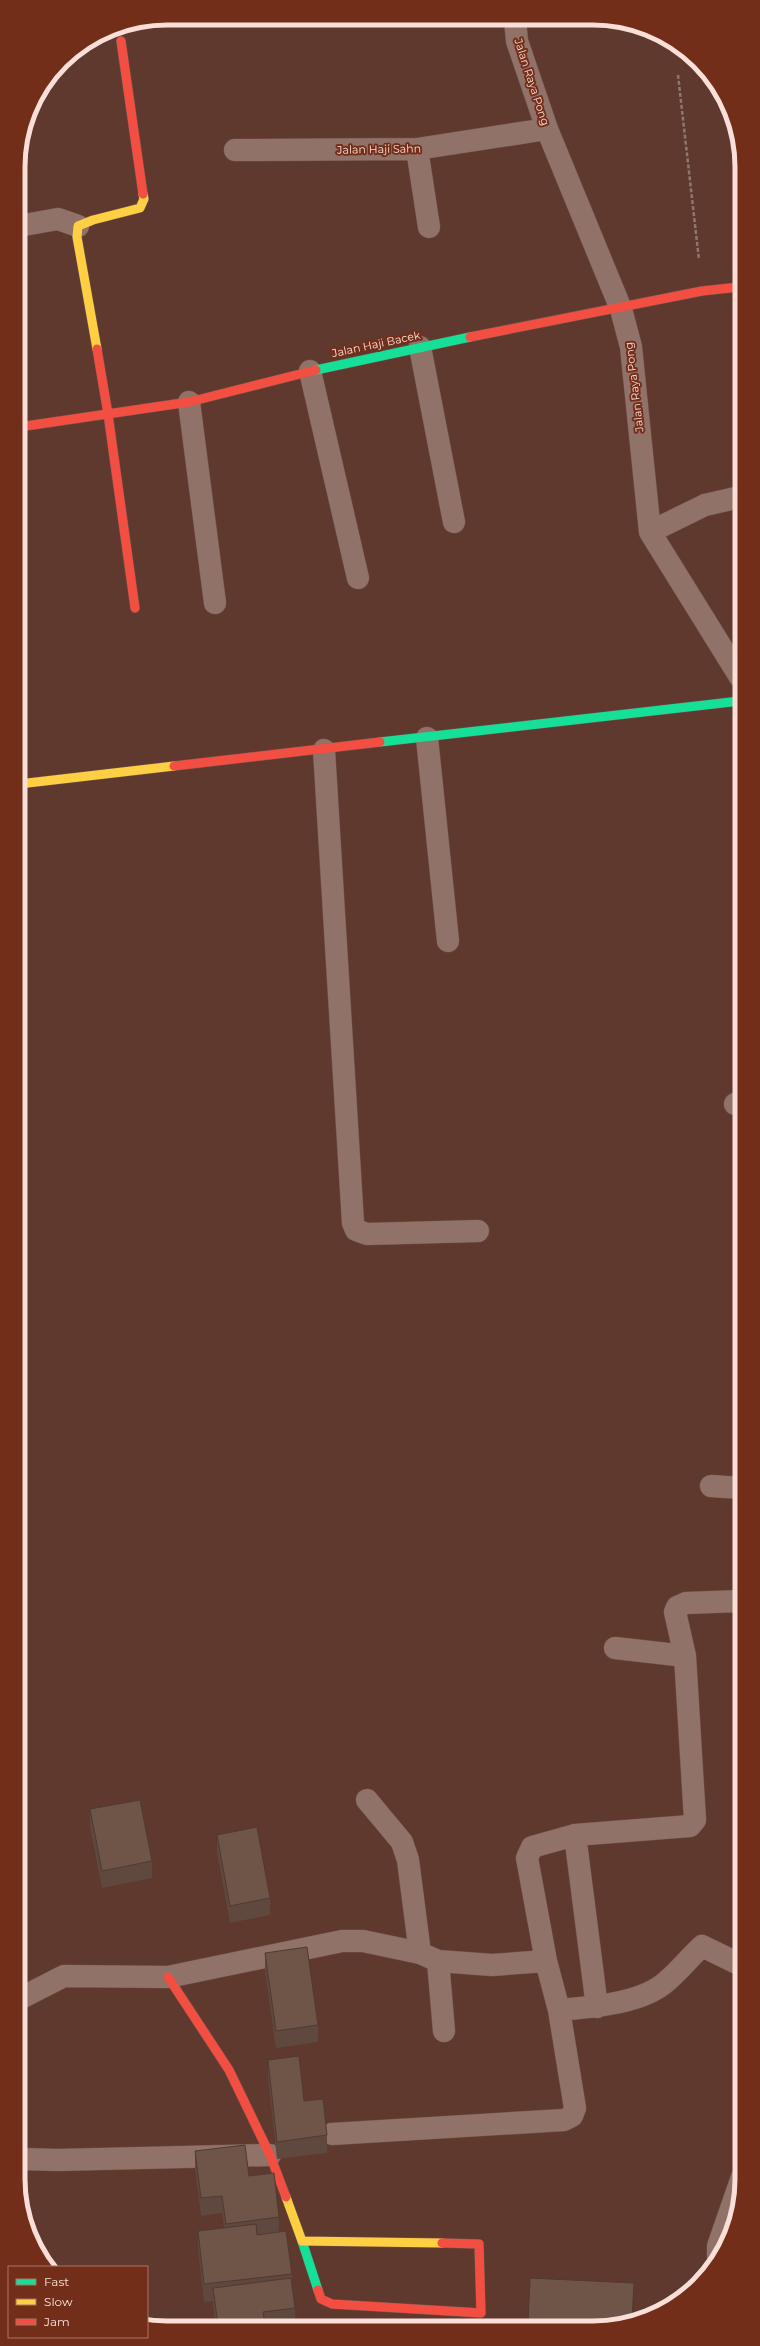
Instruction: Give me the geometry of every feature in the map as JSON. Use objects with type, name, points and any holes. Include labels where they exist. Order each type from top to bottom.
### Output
[{"type":"street","name":"Jalan Raya Pong","points":[[516,25],[519,47],[547,129],[621,308],[631,347],[650,532],[735,669]]},
{"type":"street","points":[[78,226],[86,221],[132,212],[140,208],[144,199],[121,41]]},
{"type":"street","name":"Jalan Haji Sahn","points":[[234,150],[417,149],[547,129]]},
{"type":"street","points":[[417,149],[429,227]]},
{"type":"street","points":[[25,225],[58,219],[78,226]]},
{"type":"street","points":[[78,226],[77,237],[108,414],[135,608]]},
{"type":"street","name":"Jalan Haji Bacek","points":[[25,426],[189,402],[310,371],[420,347],[702,291],[735,287]]},
{"type":"street","points":[[420,347],[454,522]]},
{"type":"street","points":[[310,371],[358,578]]},
{"type":"street","points":[[189,402],[215,603]]},
{"type":"street","points":[[650,532],[705,506],[735,498]]},
{"type":"street","points":[[25,783],[735,702]]},
{"type":"street","points":[[427,738],[448,941]]},
{"type":"street","points":[[324,750],[353,1223],[356,1230],[367,1234],[478,1232]]},
{"type":"street","points":[[711,1486],[735,1488]]},
{"type":"street","points":[[332,2134],[534,2123],[564,2120],[572,2116],[575,2108],[558,2010],[546,1961],[527,1858],[532,1848],[575,1835],[690,1826],[693,1824],[695,1820],[684,1656],[675,1612],[677,1607],[686,1603],[735,1601]]},
{"type":"street","points":[[615,1648],[684,1656]]},
{"type":"street","points":[[367,1800],[402,1842],[408,1860],[444,2031]]},
{"type":"street","points":[[575,1835],[597,2007]]},
{"type":"street","points":[[25,1996],[64,1976],[168,1977],[342,1941],[363,1941],[429,1957],[492,1965],[546,1961]]},
{"type":"street","points":[[558,2010],[597,2007],[634,1998],[666,1982],[702,1946],[735,1962]]},
{"type":"street","points":[[168,1977],[229,2070],[270,2155],[302,2241],[321,2299],[332,2304],[481,2319],[479,2244],[302,2241]]},
{"type":"street","points":[[25,2159],[58,2160],[270,2155]]},
{"type":"street","points":[[718,2246],[733,2204]]},
{"type":"path","points":[[678,75],[702,291]]},
{"type":"building","points":[[140,1800],[152,1861],[102,1871],[90,1809]]},
{"type":"building","points":[[257,1827],[270,1898],[230,1906],[217,1835]]},
{"type":"building","points":[[307,1947],[318,2025],[276,2031],[265,1953]]},
{"type":"building","points":[[299,2056],[304,2101],[323,2099],[327,2135],[277,2142],[268,2060]]},
{"type":"building","points":[[245,2145],[249,2176],[274,2173],[279,2217],[226,2224],[222,2196],[201,2198],[195,2151]]},
{"type":"building","points":[[256,2224],[257,2235],[286,2231],[292,2274],[204,2284],[198,2231]]},
{"type":"building","points":[[291,2278],[295,2308],[263,2312],[264,2321],[217,2321],[213,2288]]},
{"type":"building","points":[[530,2278],[634,2283],[632,2315],[602,2321],[528,2321]]},
{"type":"traffic: fast","points":[[316,370],[470,337]]},
{"type":"traffic: fast","points":[[380,742],[735,702]]},
{"type":"traffic: fast","points":[[302,2241],[318,2290]]},
{"type":"traffic: slow","points":[[97,349],[77,237],[78,226],[93,220],[140,208],[144,199],[143,194]]},
{"type":"traffic: slow","points":[[25,783],[174,766]]},
{"type":"traffic: slow","points":[[286,2197],[302,2241],[442,2243]]},
{"type":"traffic: jam","points":[[121,41],[143,194]]},
{"type":"traffic: jam","points":[[470,337],[702,291],[735,287]]},
{"type":"traffic: jam","points":[[97,349],[108,414],[135,608]]},
{"type":"traffic: jam","points":[[25,426],[189,402],[316,370]]},
{"type":"traffic: jam","points":[[174,766],[380,742]]},
{"type":"traffic: jam","points":[[168,1977],[229,2070],[270,2155],[286,2197]]},
{"type":"traffic: jam","points":[[318,2290],[321,2299],[332,2304],[481,2313],[479,2244],[442,2243]]}]
